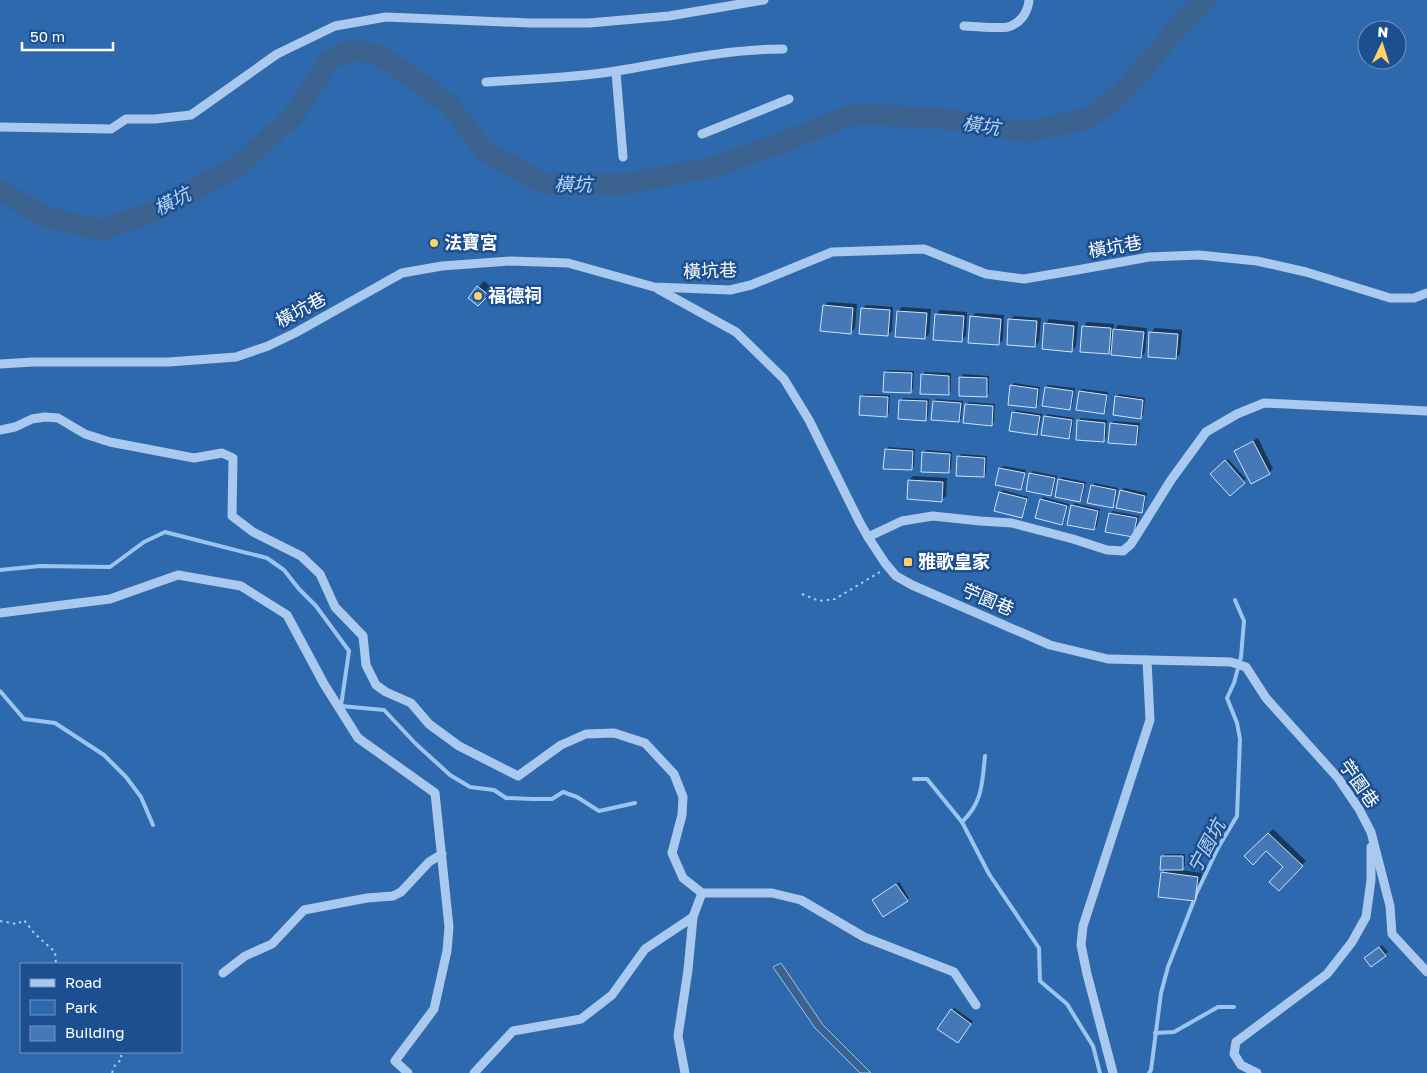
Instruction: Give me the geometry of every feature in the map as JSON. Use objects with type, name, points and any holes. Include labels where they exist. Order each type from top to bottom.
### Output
[{"type":"street","points":[[0,126],[111,129],[126,119],[153,119],[191,115],[277,54],[335,26],[386,17],[530,23],[589,23],[669,16],[764,0]]},
{"type":"street","points":[[964,26],[1008,27],[1023,18],[1029,0]]},
{"type":"street","points":[[486,82],[616,72],[701,57],[764,49],[784,49]]},
{"type":"street","points":[[616,72],[623,157]]},
{"type":"street","points":[[702,134],[789,99]]},
{"type":"street","name":"橫坑巷","points":[[0,364],[33,362],[169,362],[236,357],[268,346],[295,333],[402,273],[442,266],[511,261],[568,263],[654,287],[730,290],[751,285],[832,252],[924,249],[986,274],[1024,278],[1149,256],[1199,255],[1257,261],[1306,272],[1390,298],[1414,298],[1427,294]]},
{"type":"street","name":"苧園巷","points":[[654,287],[736,332],[784,379],[809,420],[868,537],[896,576],[912,585],[1050,645],[1108,659],[1232,662],[1246,667],[1266,698],[1338,778],[1359,809],[1371,832],[1390,906],[1392,934],[1427,972]]},
{"type":"street","points":[[868,537],[902,521],[933,516],[1012,523],[1107,550],[1123,551],[1138,534],[1171,480],[1206,432],[1237,414],[1264,403],[1427,412]]},
{"type":"street","points":[[0,430],[15,427],[32,419],[58,418],[85,434],[110,442],[194,458],[222,453],[233,458],[232,516],[253,532],[301,556],[320,574],[335,607],[363,636],[366,665],[376,685],[410,704],[430,724],[459,746],[518,776],[561,745],[586,734],[614,733],[645,743],[674,774],[684,797],[682,814],[672,853],[683,878],[702,893],[772,893],[801,900],[864,937],[954,972],[976,1005]]},
{"type":"street","points":[[0,613],[110,599],[178,575],[241,586],[287,615],[324,684],[358,738],[435,793],[450,926],[447,951],[434,1009],[395,1061],[408,1073]]},
{"type":"street","points":[[1114,1073],[1081,945],[1083,926],[1150,720],[1147,660]]},
{"type":"street","name":"苧園巷","points":[[1257,1073],[1241,1065],[1234,1054],[1236,1042],[1327,974],[1352,942],[1366,917],[1371,880],[1371,832]]},
{"type":"street","points":[[223,973],[245,956],[272,944],[304,910],[367,898],[393,896],[401,892],[429,862],[442,854]]},
{"type":"street","points":[[685,1073],[678,1036],[688,970],[692,917],[702,893]]},
{"type":"street","points":[[474,1073],[513,1031],[581,1019],[612,995],[645,949],[692,917]]},
{"type":"path","points":[[802,594],[819,601],[835,600],[888,566]]},
{"type":"path","points":[[0,920],[17,924],[24,920],[34,934],[55,952],[56,963]]},
{"type":"path","points":[[112,1073],[115,1064],[122,1059],[120,1053]]},
{"type":"green space","points":[[0,0],[1427,0],[1427,1073],[0,1073]]},
{"type":"shaded area","points":[[781,963],[823,1025],[871,1073],[860,1073],[815,1028],[773,967]]},
{"type":"building","name":"福德祠","points":[[477,286],[489,295],[478,306],[468,298]]},
{"type":"building","points":[[823,305],[853,308],[851,334],[820,331]]},
{"type":"building","points":[[861,308],[890,310],[888,336],[859,334]]},
{"type":"building","points":[[897,311],[927,313],[925,339],[895,337]]},
{"type":"building","points":[[935,314],[964,316],[962,342],[933,340]]},
{"type":"building","points":[[970,316],[1001,319],[999,345],[968,343]]},
{"type":"building","points":[[1008,319],[1037,321],[1035,347],[1007,345]]},
{"type":"building","points":[[1044,323],[1074,326],[1072,352],[1042,349]]},
{"type":"building","points":[[1082,326],[1111,328],[1109,354],[1080,352]]},
{"type":"building","points":[[1113,329],[1144,332],[1141,358],[1111,355]]},
{"type":"building","points":[[1149,332],[1178,334],[1176,359],[1148,357]]},
{"type":"building","points":[[884,372],[912,373],[911,393],[883,392]]},
{"type":"building","points":[[921,374],[949,376],[949,395],[920,394]]},
{"type":"building","points":[[959,377],[987,378],[987,397],[959,396]]},
{"type":"building","points":[[1010,385],[1038,389],[1036,408],[1008,405]]},
{"type":"building","points":[[1045,387],[1073,391],[1070,410],[1042,406]]},
{"type":"building","points":[[1079,391],[1107,395],[1104,414],[1076,410]]},
{"type":"building","points":[[860,396],[888,397],[887,417],[859,415]]},
{"type":"building","points":[[1115,396],[1143,400],[1141,419],[1113,415]]},
{"type":"building","points":[[899,400],[927,401],[926,421],[898,419]]},
{"type":"building","points":[[933,401],[961,403],[959,422],[931,420]]},
{"type":"building","points":[[965,404],[993,406],[992,426],[963,423]]},
{"type":"building","points":[[1012,412],[1040,416],[1037,435],[1009,431]]},
{"type":"building","points":[[1044,416],[1072,420],[1069,439],[1041,435]]},
{"type":"building","points":[[1077,420],[1105,423],[1104,442],[1076,440]]},
{"type":"building","points":[[1110,423],[1138,426],[1136,445],[1108,443]]},
{"type":"building","points":[[1253,441],[1270,474],[1251,484],[1234,451]]},
{"type":"building","points":[[885,449],[913,451],[912,470],[883,469]]},
{"type":"building","points":[[922,452],[950,454],[949,473],[921,472]]},
{"type":"building","points":[[957,456],[985,458],[984,477],[956,476]]},
{"type":"building","points":[[1225,460],[1245,483],[1230,496],[1210,474]]},
{"type":"building","points":[[999,468],[1025,473],[1021,490],[995,485]]},
{"type":"building","points":[[1029,473],[1055,478],[1051,496],[1026,491]]},
{"type":"building","points":[[1058,479],[1084,484],[1080,502],[1055,497]]},
{"type":"building","points":[[908,480],[943,482],[942,502],[907,499]]},
{"type":"building","points":[[1091,485],[1116,490],[1113,508],[1087,503]]},
{"type":"building","points":[[1120,490],[1145,496],[1142,513],[1116,508]]},
{"type":"building","points":[[999,492],[1027,499],[1022,518],[994,511]]},
{"type":"building","points":[[1040,499],[1067,506],[1062,525],[1035,518]]},
{"type":"building","points":[[1071,505],[1098,511],[1094,530],[1067,525]]},
{"type":"building","points":[[1109,513],[1137,518],[1133,537],[1105,532]]},
{"type":"building","points":[[1268,833],[1303,866],[1279,891],[1269,882],[1283,867],[1266,851],[1253,865],[1244,856]]},
{"type":"building","points":[[1161,856],[1183,856],[1183,870],[1160,870]]},
{"type":"building","points":[[1161,872],[1198,877],[1195,901],[1158,897]]},
{"type":"building","points":[[896,884],[908,901],[883,917],[872,900]]},
{"type":"building","points":[[1379,947],[1386,956],[1371,967],[1364,958]]},
{"type":"building","points":[[951,1009],[971,1024],[958,1043],[937,1029]]},
{"type":"waterway","name":"橫坑","points":[[0,191],[46,217],[101,230],[153,212],[240,165],[294,115],[330,59],[353,50],[382,56],[451,106],[484,151],[544,184],[620,185],[713,167],[786,141],[853,114],[938,118],[1027,132],[1089,118],[1122,93],[1180,25],[1205,0]]},
{"type":"waterway","points":[[0,570],[40,566],[110,567],[144,542],[165,532],[267,558],[284,570],[316,606],[349,651],[341,706],[384,710],[416,744],[450,775],[470,787],[494,790],[506,798],[552,799],[563,792],[577,797],[599,811],[635,803]]},
{"type":"waterway","name":"宁園坑","points":[[1149,1073],[1151,1070],[1161,993],[1168,967],[1198,890],[1218,848],[1237,816],[1240,739],[1237,723],[1227,698],[1234,683],[1241,657],[1244,621],[1235,600]]},
{"type":"waterway","points":[[0,691],[24,719],[55,723],[104,755],[126,777],[141,797],[153,825]]},
{"type":"waterway","points":[[962,822],[969,815],[978,799],[985,756]]},
{"type":"waterway","points":[[914,779],[927,779],[962,822],[989,874],[1039,948],[1040,981],[1067,1004],[1093,1046],[1100,1073]]},
{"type":"waterway","points":[[1155,1033],[1174,1032],[1218,1007],[1234,1007]]},
{"type":"place","name":"法寶宮","points":[[434,243]]},
{"type":"place","name":"福德祠","points":[[478,296]]},
{"type":"place","name":"雅歌皇家","points":[[908,562]]}]
